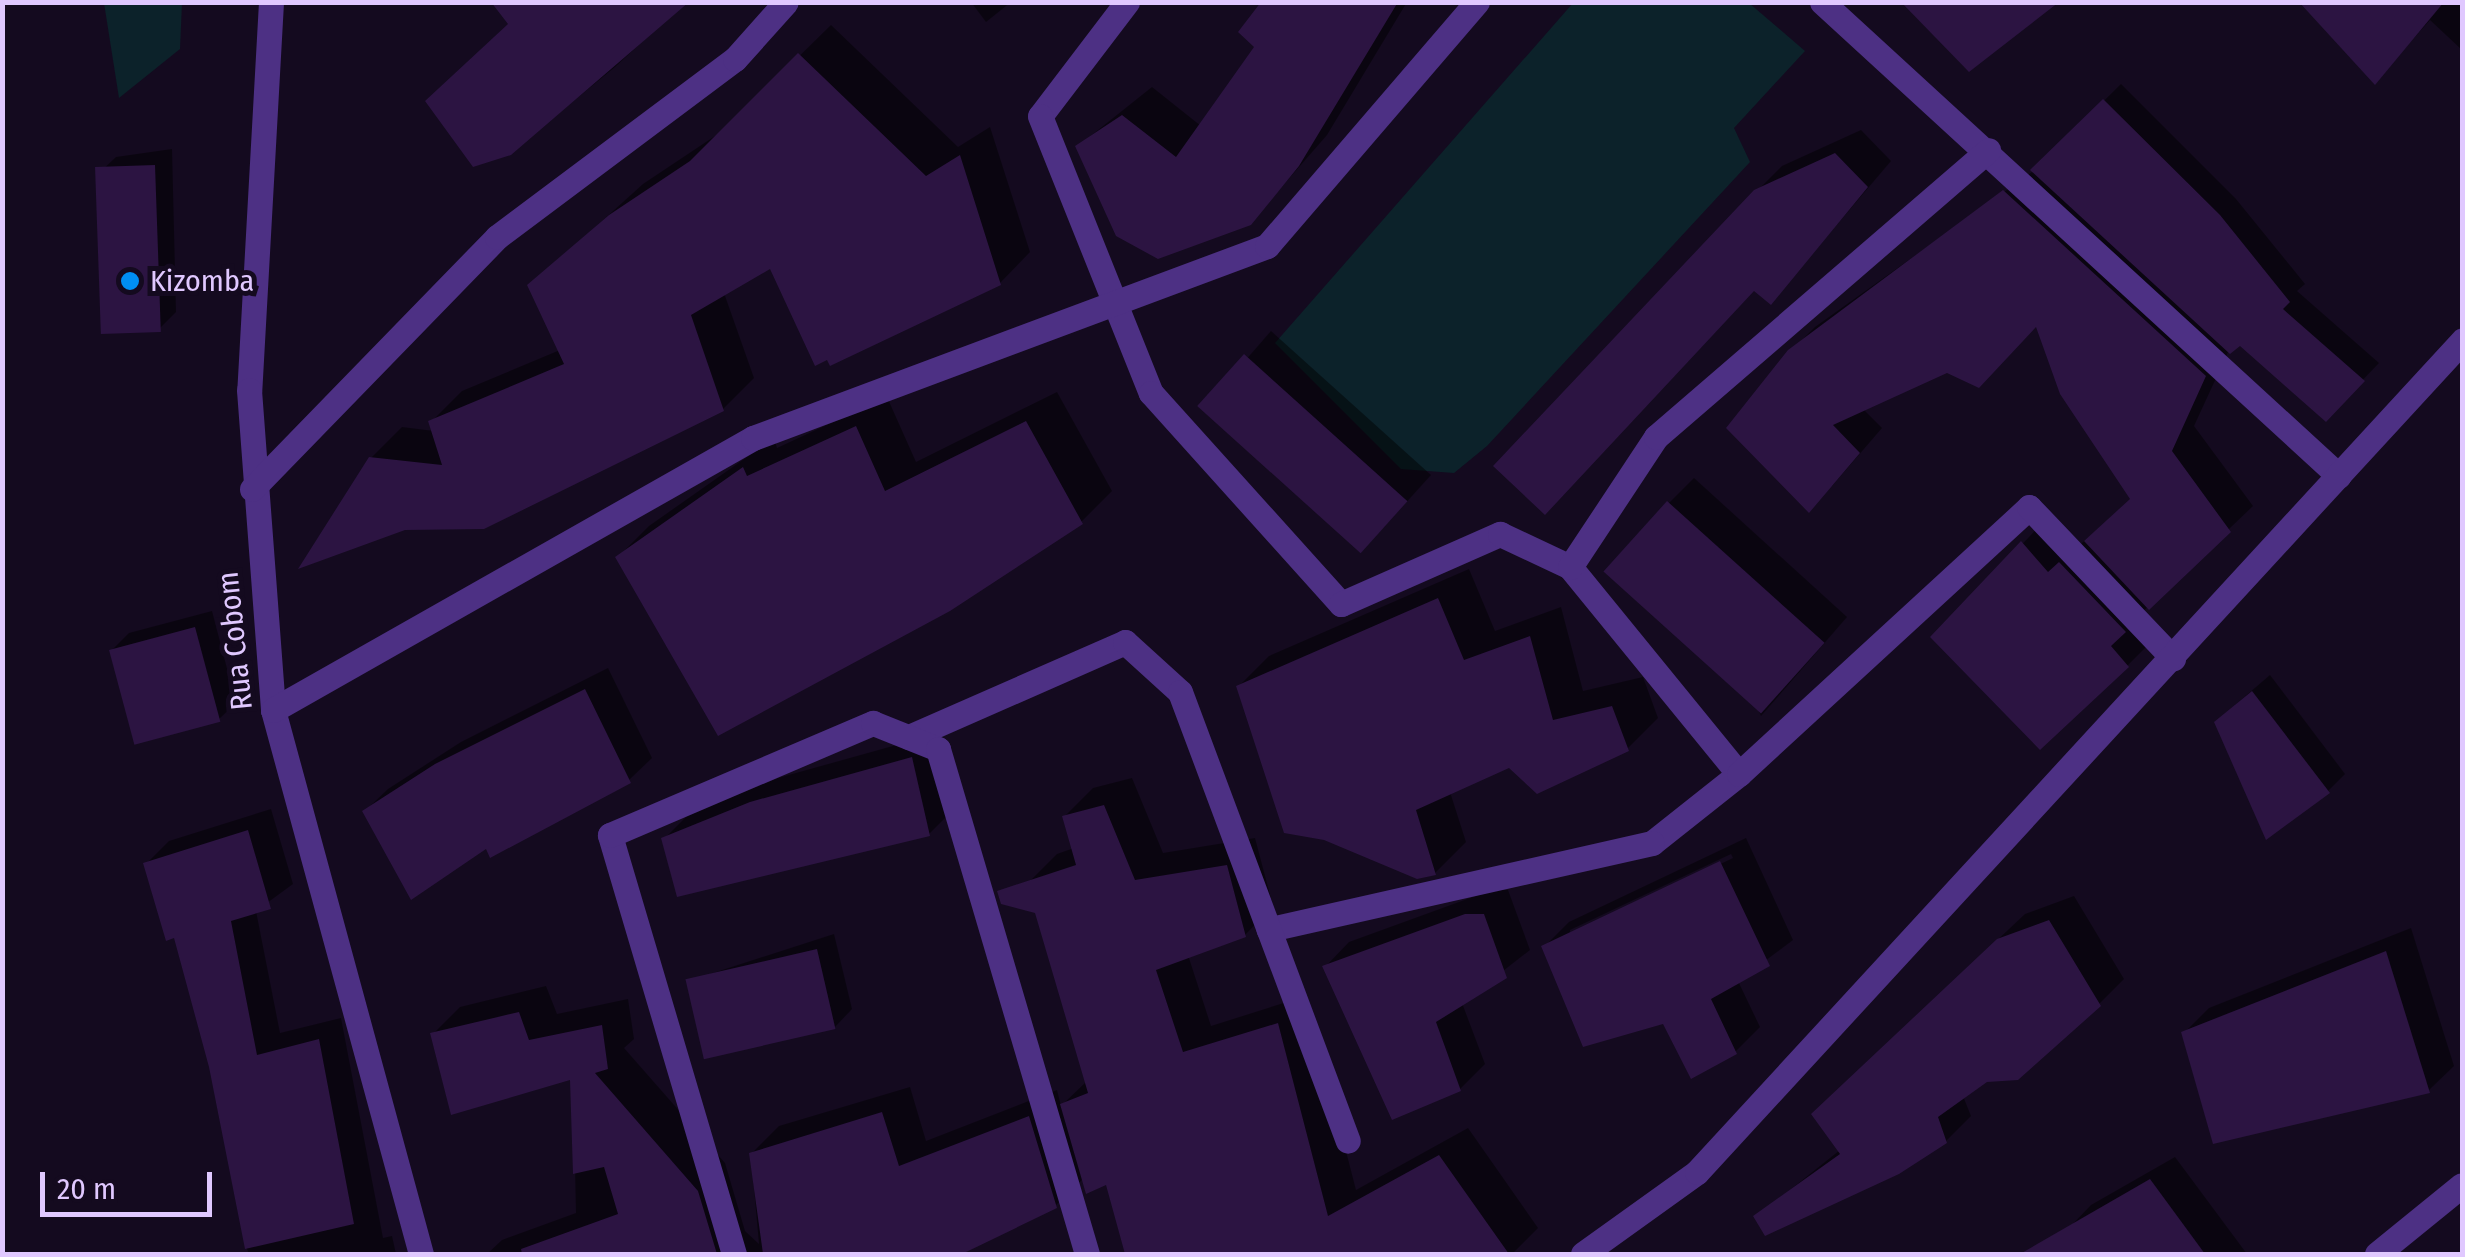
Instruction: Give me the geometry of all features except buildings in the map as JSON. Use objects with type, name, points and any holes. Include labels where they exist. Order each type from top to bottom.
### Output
[{"type":"street","name":"Rua Cobom","points":[[271,2],[249,390],[252,489],[273,710],[421,1254]]},
{"type":"street","points":[[252,489],[497,237],[736,58],[786,2]]},
{"type":"street","points":[[1128,2],[1040,116],[1150,393],[1342,604],[1500,534],[1570,567],[1739,774]]},
{"type":"street","points":[[273,710],[753,438],[1267,246],[1477,2]]},
{"type":"street","points":[[1831,5],[2340,476]]},
{"type":"street","points":[[1570,567],[1656,436],[1988,150]]},
{"type":"street","points":[[1582,1254],[1697,1172],[2462,341]]},
{"type":"street","points":[[1269,930],[1652,843],[1739,774],[2029,507],[2173,658]]},
{"type":"street","points":[[908,737],[1125,642],[1180,692],[1348,1141]]},
{"type":"street","points":[[734,1254],[610,835],[873,723],[938,749],[1087,1254]]},
{"type":"street","points":[[2376,1254],[2462,1184]]},
{"type":"shaded area","points":[[104,3],[182,3],[180,49],[119,98]]},
{"type":"shaded area","points":[[1573,3],[1749,3],[1805,51],[1734,128],[1750,162],[1487,446],[1454,473],[1401,469],[1275,343]]},
{"type":"place","name":"Kizomba","points":[[130,281]]}]
